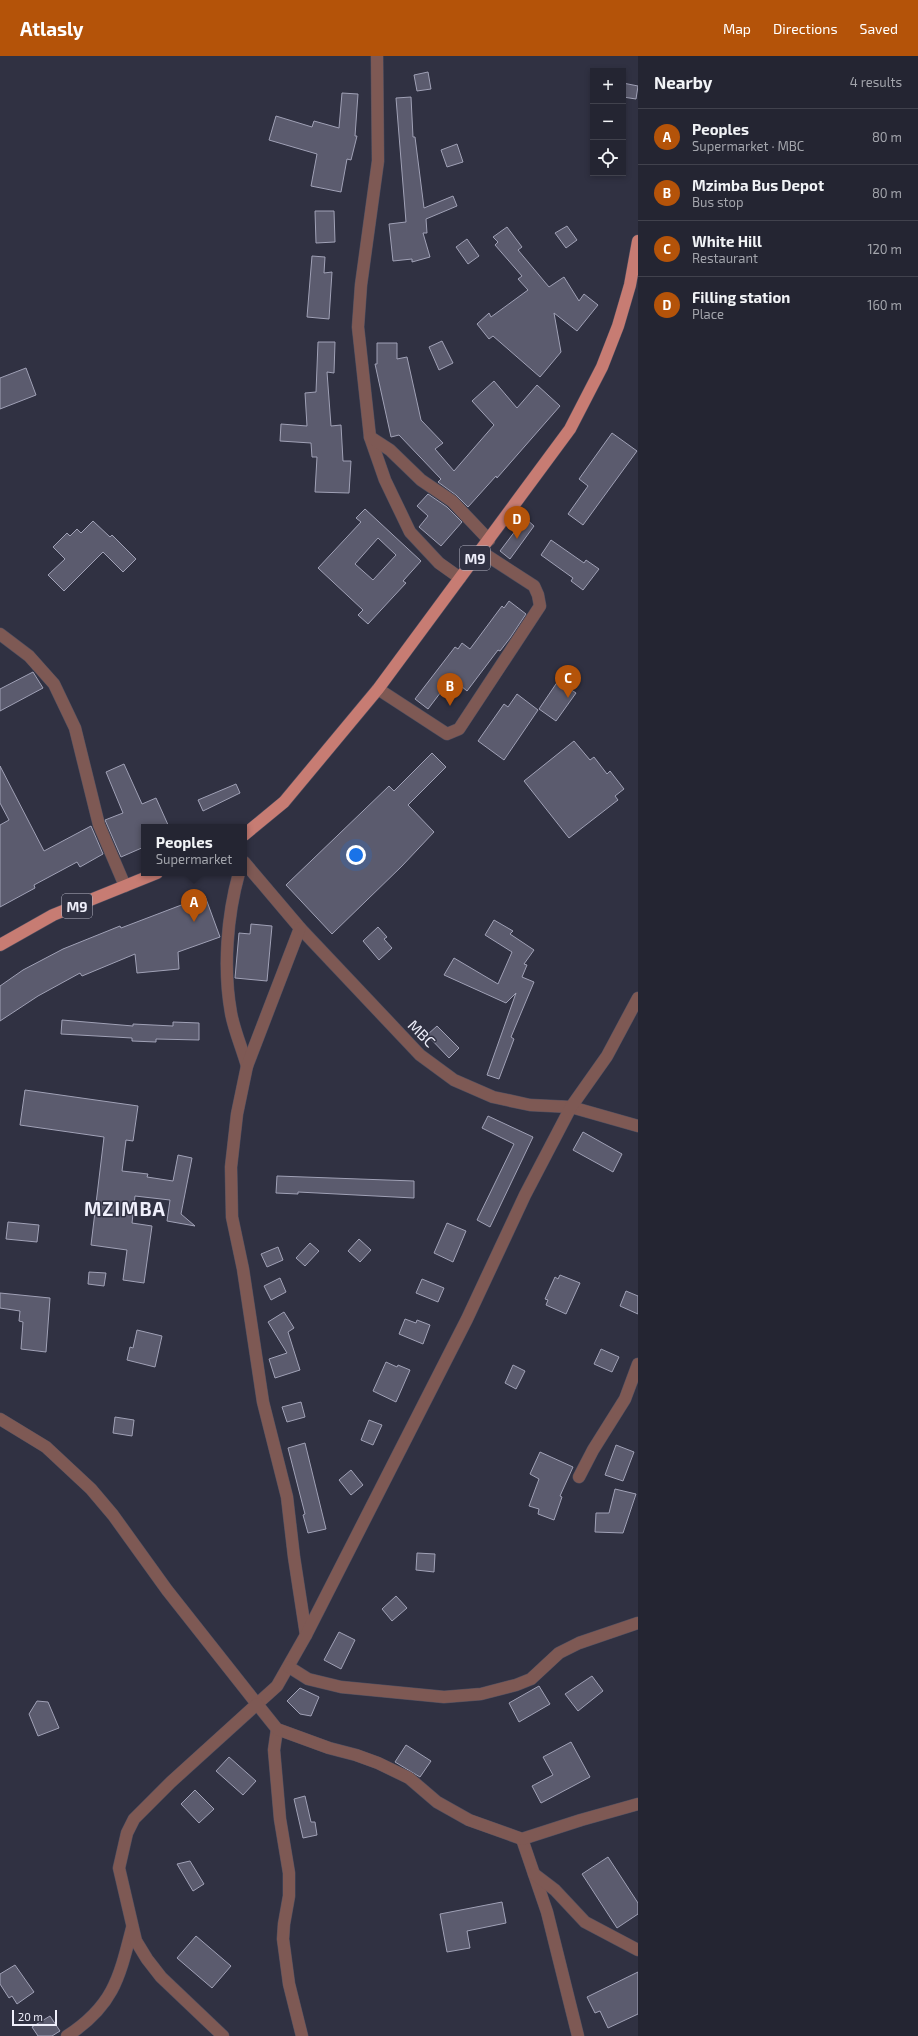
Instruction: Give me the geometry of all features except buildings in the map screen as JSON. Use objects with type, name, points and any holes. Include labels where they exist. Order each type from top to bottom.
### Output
[{"type":"main road","name":"M9","points":[[247,833],[284,802],[378,689],[409,644],[489,540],[570,429],[602,367],[618,326],[630,285],[638,241]]},
{"type":"main road","name":"M9","points":[[0,945],[53,915],[150,876]]},
{"type":"street","points":[[377,56],[378,161],[361,285],[358,327],[370,437],[384,480],[410,532],[439,563],[460,578]]},
{"type":"street","points":[[370,437],[390,450],[422,480],[452,501],[489,540]]},
{"type":"street","points":[[378,689],[447,734],[459,729],[540,606],[534,586],[480,551]]},
{"type":"street","points":[[0,634],[29,656],[54,684],[75,728],[99,825],[125,886]]},
{"type":"street","name":"MBC","points":[[247,866],[300,928],[420,1055],[454,1080],[493,1097],[530,1104],[571,1107],[638,1126]]},
{"type":"street","points":[[238,876],[234,889],[226,969],[231,1014],[247,1066]]},
{"type":"street","points":[[300,928],[247,1066],[237,1114],[231,1167],[232,1217],[243,1269],[263,1402],[287,1497],[294,1557],[306,1635]]},
{"type":"street","points":[[223,2036],[161,1977],[147,1959],[136,1941],[119,1868],[126,1833],[134,1819],[277,1686],[289,1667],[467,1319],[525,1195],[571,1107],[607,1056],[638,998]]},
{"type":"street","points":[[579,1477],[593,1450],[625,1399],[638,1364]]},
{"type":"street","points":[[0,1419],[46,1447],[91,1489],[113,1515],[168,1590],[277,1729],[328,1748],[356,1755],[378,1763],[409,1778],[438,1802],[469,1820],[522,1839],[638,1804]]},
{"type":"street","points":[[289,1667],[308,1679],[341,1687],[444,1697],[481,1694],[516,1685],[531,1679],[559,1653],[580,1643],[638,1623]]},
{"type":"street","points":[[277,1729],[274,1750],[280,1819],[287,1859],[289,1888],[284,1924],[284,1939],[289,1984],[302,2036]]},
{"type":"street","points":[[522,1839],[548,1912],[578,2036]]},
{"type":"street","points":[[534,1874],[555,1890],[585,1922],[638,1950]]},
{"type":"street","points":[[67,2036],[91,2019],[108,1999],[120,1973],[133,1925]]},
{"type":"place","name":"Filling station","points":[[517,539]]},
{"type":"place","name":"White Hill","points":[[568,698]]},
{"type":"place","name":"Mzimba Bus Depot","points":[[450,706]]},
{"type":"place","name":"Peoples","points":[[194,922]]},
{"type":"district","name":"MZIMBA","points":[[125,1208]]}]
